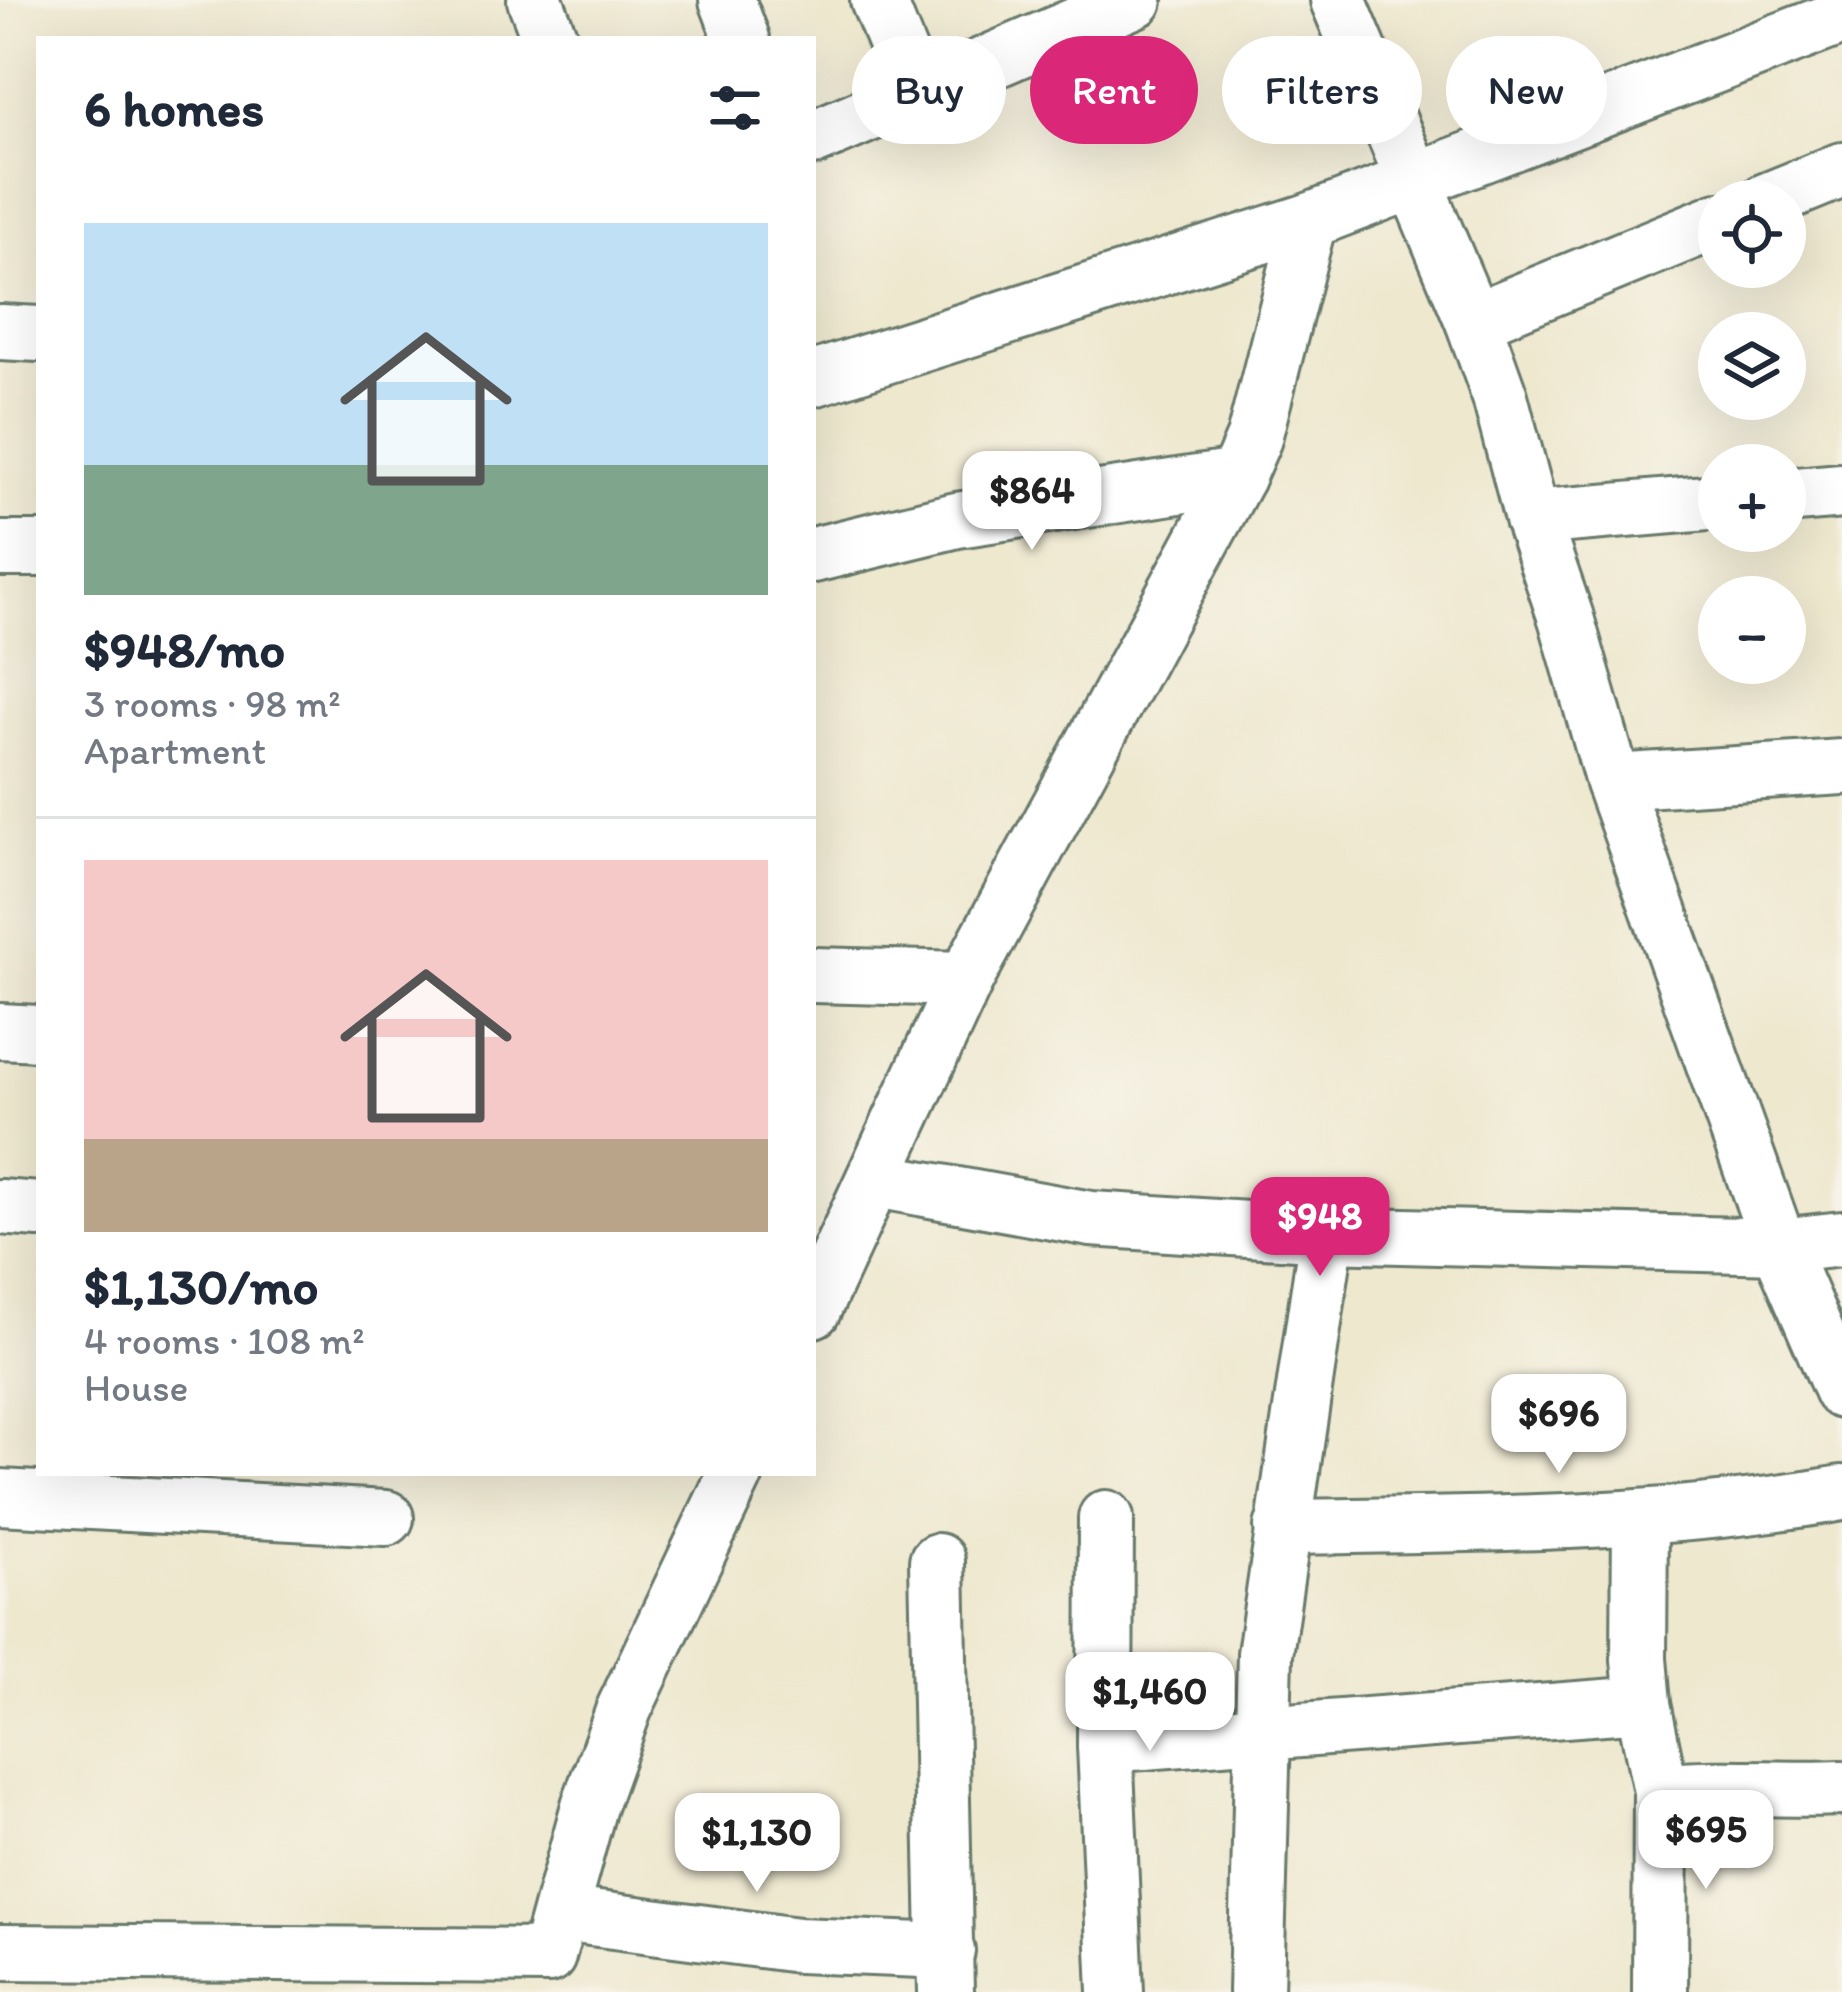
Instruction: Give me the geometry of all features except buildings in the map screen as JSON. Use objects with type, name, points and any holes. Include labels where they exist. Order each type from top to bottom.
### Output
[{"type":"street","points":[[535,0],[549,36]]},
{"type":"street","points":[[727,0],[741,36]]},
{"type":"street","points":[[878,0],[893,36]]},
{"type":"street","points":[[1006,56],[1135,0]]},
{"type":"street","points":[[1339,0],[1473,322],[1500,397],[1612,782],[1779,1246],[1842,1391]]},
{"type":"street","points":[[816,378],[1309,221],[1842,17]]},
{"type":"street","points":[[816,137],[852,122]]},
{"type":"street","points":[[1806,185],[1842,170]]},
{"type":"street","points":[[816,1300],[966,979],[1237,477],[1254,438],[1309,221]]},
{"type":"street","points":[[1473,322],[1698,229]]},
{"type":"street","points":[[0,332],[36,334]]},
{"type":"street","points":[[816,555],[957,520],[1237,477]]},
{"type":"street","points":[[1806,494],[1842,491]]},
{"type":"street","points":[[1532,518],[1698,504]]},
{"type":"street","points":[[0,548],[36,548]]},
{"type":"street","points":[[1612,782],[1842,767]]},
{"type":"street","points":[[816,975],[966,979]]},
{"type":"street","points":[[0,1031],[36,1033]]},
{"type":"street","points":[[875,1180],[1091,1219],[1328,1234],[1779,1246],[1842,1239]]},
{"type":"street","points":[[0,1207],[36,1210]]},
{"type":"street","points":[[1256,1992],[1264,1654],[1328,1234]]},
{"type":"street","points":[[550,1954],[589,1806],[624,1709],[735,1476]]},
{"type":"street","points":[[1282,1527],[1640,1519],[1842,1493]]},
{"type":"street","points":[[0,1497],[386,1518]]},
{"type":"street","points":[[1106,1518],[1105,1745],[1116,1992]]},
{"type":"street","points":[[1640,1519],[1639,1659],[1661,1791],[1660,1992]]},
{"type":"street","points":[[0,1952],[550,1954],[798,1945],[946,1972],[937,1561]]},
{"type":"street","points":[[1105,1745],[1643,1704]]},
{"type":"street","points":[[1661,1791],[1707,1786],[1842,1787]]}]
